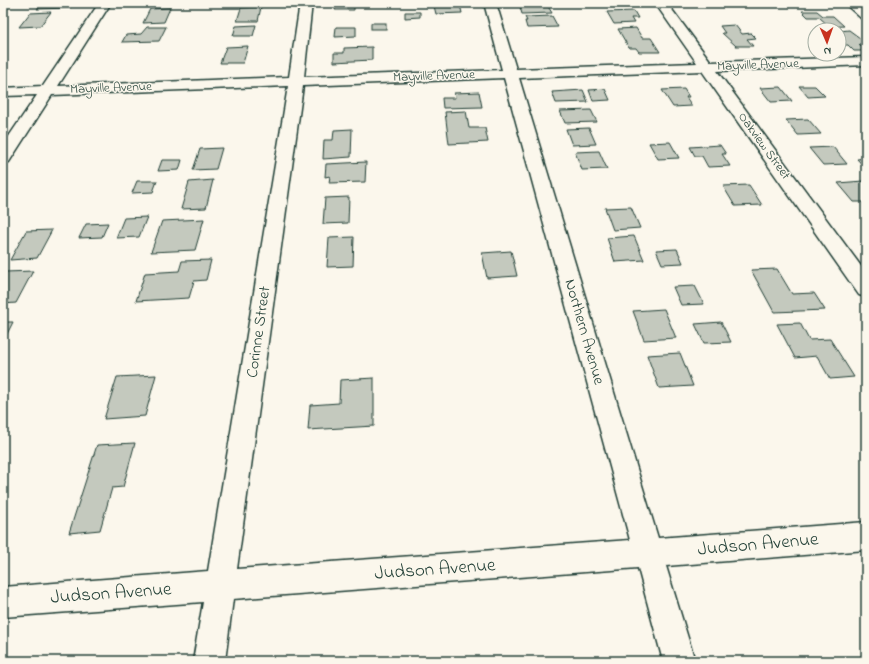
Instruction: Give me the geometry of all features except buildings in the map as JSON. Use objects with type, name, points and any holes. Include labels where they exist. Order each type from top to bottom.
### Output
[{"type":"street","points":[[3,158],[105,3]]},
{"type":"street","name":"Corinne Street","points":[[209,661],[296,82],[306,3]]},
{"type":"street","name":"Northern Avenue","points":[[490,3],[679,661]]},
{"type":"street","name":"Oakview Street","points":[[661,3],[866,289]]},
{"type":"street","points":[[850,3],[866,16]]},
{"type":"street","name":"Mayville Avenue","points":[[3,92],[866,61]]},
{"type":"street","name":"Judson Avenue","points":[[3,602],[648,554],[866,536]]}]
